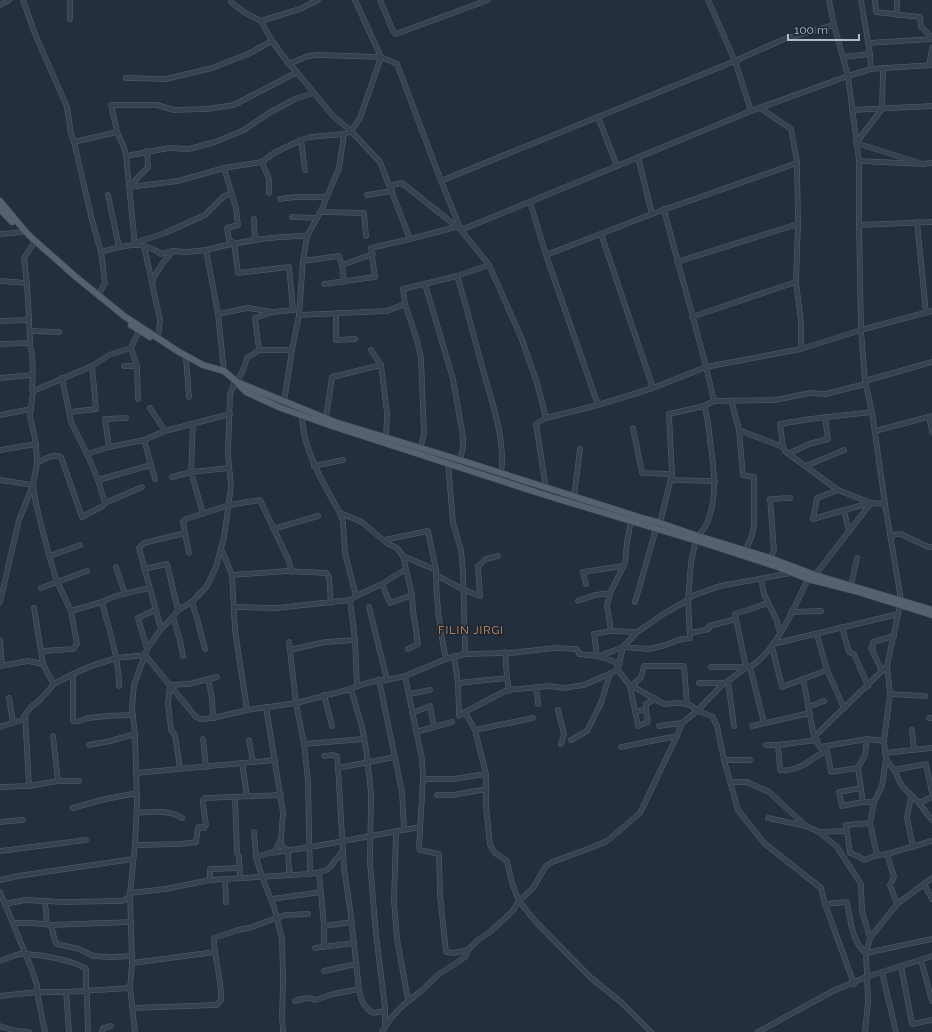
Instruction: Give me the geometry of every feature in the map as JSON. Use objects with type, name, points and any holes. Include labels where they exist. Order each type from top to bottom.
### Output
[{"type":"main road","points":[[0,201],[24,231],[76,277],[124,316],[179,352],[203,365],[224,371],[246,392],[280,408],[448,463],[612,512],[660,523],[808,579],[932,610]]},
{"type":"main road","points":[[0,209],[62,270],[139,331],[201,367],[326,418],[574,497],[631,521],[656,529],[697,538],[770,558],[932,615]]},
{"type":"street","points":[[0,5],[9,0]]},
{"type":"street","points":[[23,0],[35,34],[67,107],[71,134],[101,252],[105,283],[98,295]]},
{"type":"street","points":[[70,0],[70,19]]},
{"type":"street","points":[[261,21],[300,9],[318,0]]},
{"type":"street","points":[[130,187],[178,181],[224,168],[262,162],[280,150],[301,140],[310,137],[344,134],[352,131],[360,118],[381,57],[355,0]]},
{"type":"street","points":[[380,0],[393,31],[396,34],[488,0]]},
{"type":"street","points":[[708,0],[736,61],[751,111]]},
{"type":"street","points":[[829,0],[834,25],[848,76],[859,161],[861,330],[865,382],[872,412],[900,603],[887,666],[890,694],[884,741],[886,759],[882,786],[874,802],[870,823],[877,855]]},
{"type":"street","points":[[861,0],[871,69]]},
{"type":"street","points":[[875,0],[876,12],[920,17],[921,27],[932,38]]},
{"type":"street","points":[[897,0],[897,15]]},
{"type":"street","points":[[232,2],[244,12],[261,21],[272,41],[289,64],[298,72],[333,116],[352,131],[380,162],[410,239]]},
{"type":"street","points":[[441,181],[736,61],[784,39],[834,25]]},
{"type":"street","points":[[868,43],[932,38]]},
{"type":"street","points":[[126,78],[166,79],[181,76],[220,65],[248,54],[272,41]]},
{"type":"street","points":[[461,230],[751,111],[848,76],[871,69],[930,65],[932,48]]},
{"type":"street","points":[[844,57],[870,54]]},
{"type":"street","points":[[289,64],[308,56],[318,55],[381,57],[397,64],[461,230],[489,265],[521,337],[537,383],[546,418]]},
{"type":"street","points":[[856,143],[882,109],[883,68]]},
{"type":"street","points":[[135,245],[126,156],[124,147],[117,132],[111,105],[157,105],[174,110],[207,109],[234,105],[298,72]]},
{"type":"street","points":[[126,156],[169,148],[189,149],[215,142],[244,130],[269,113],[295,99],[314,93]]},
{"type":"street","points":[[847,115],[853,112],[932,106]]},
{"type":"street","points":[[760,108],[791,129],[797,163],[798,224],[796,282],[801,349]]},
{"type":"street","points":[[598,117],[617,166]]},
{"type":"street","points":[[74,142],[117,132]]},
{"type":"street","points":[[284,402],[299,315],[303,261],[307,236],[320,212],[339,168],[344,134]]},
{"type":"street","points":[[301,140],[305,170]]},
{"type":"street","points":[[856,143],[923,164]]},
{"type":"street","points":[[130,187],[148,167],[147,151]]},
{"type":"street","points":[[638,157],[652,214]]},
{"type":"street","points":[[859,161],[923,164],[932,163]]},
{"type":"street","points":[[262,162],[269,179],[269,193]]},
{"type":"street","points":[[546,255],[652,214],[797,163]]},
{"type":"street","points":[[224,168],[236,208],[238,225],[227,228],[228,240],[234,243]]},
{"type":"street","points":[[389,186],[402,183],[461,230]]},
{"type":"street","points":[[367,194],[392,191]]},
{"type":"street","points":[[135,245],[137,242],[165,233],[205,215],[223,196],[231,194]]},
{"type":"street","points":[[108,196],[119,247]]},
{"type":"street","points":[[280,199],[296,197],[326,197]]},
{"type":"street","points":[[530,202],[546,255],[598,405]]},
{"type":"street","points":[[664,210],[714,401]]},
{"type":"street","points":[[320,212],[364,213],[366,236]]},
{"type":"street","points":[[292,217],[316,218]]},
{"type":"street","points":[[254,218],[255,240]]},
{"type":"street","points":[[917,222],[926,313]]},
{"type":"street","points":[[859,225],[932,222]]},
{"type":"street","points":[[677,262],[798,224]]},
{"type":"street","points":[[324,284],[375,276],[371,248],[456,227]]},
{"type":"street","points":[[0,234],[23,232]]},
{"type":"street","points":[[601,234],[653,388]]},
{"type":"street","points":[[101,252],[119,247],[135,245],[154,249],[161,254],[173,251],[187,252],[206,250],[234,243],[280,236],[307,236]]},
{"type":"street","points":[[0,602],[19,520],[33,485],[37,463],[36,444],[30,416],[33,391],[32,355],[24,258],[34,243]]},
{"type":"street","points":[[234,243],[238,273],[289,267],[293,310]]},
{"type":"street","points":[[144,246],[160,320],[158,338]]},
{"type":"street","points":[[206,250],[218,314],[224,371]]},
{"type":"street","points":[[152,284],[154,277],[162,264],[173,251]]},
{"type":"street","points":[[342,265],[373,254]]},
{"type":"street","points":[[303,261],[339,256],[342,265],[344,282]]},
{"type":"street","points":[[420,449],[424,434],[421,358],[418,340],[405,304],[403,290],[457,276],[489,265]]},
{"type":"street","points":[[457,276],[467,306],[496,414],[503,460],[501,474]]},
{"type":"street","points":[[0,281],[27,283]]},
{"type":"street","points":[[692,317],[796,282]]},
{"type":"street","points":[[425,284],[453,379],[463,437],[463,448],[460,460]]},
{"type":"street","points":[[299,315],[387,311],[405,304]]},
{"type":"street","points":[[218,314],[248,308],[272,312]]},
{"type":"street","points":[[258,350],[255,318],[272,312],[299,309]]},
{"type":"street","points":[[546,489],[536,424],[546,418],[598,405],[653,388],[706,367],[801,349],[861,330],[932,311]]},
{"type":"street","points":[[336,313],[336,340],[355,338]]},
{"type":"street","points":[[0,321],[29,320]]},
{"type":"street","points":[[31,331],[59,332]]},
{"type":"street","points":[[138,399],[137,366],[131,348],[139,331]]},
{"type":"street","points":[[0,344],[30,343]]},
{"type":"street","points":[[33,391],[92,366],[109,355],[131,348]]},
{"type":"street","points":[[135,1032],[130,988],[132,963],[132,922],[130,893],[136,813],[135,734],[132,708],[134,685],[147,649],[161,629],[178,610],[192,602],[207,586],[216,567],[222,548],[231,487],[228,454],[230,395],[243,370],[247,358],[258,350],[292,350]]},
{"type":"street","points":[[371,350],[380,366],[387,413],[386,438]]},
{"type":"street","points":[[186,358],[189,397]]},
{"type":"street","points":[[660,523],[672,474],[669,414],[704,406],[714,401],[775,400],[810,393],[826,394],[932,362]]},
{"type":"street","points":[[68,412],[96,409],[92,366]]},
{"type":"street","points":[[124,366],[137,366]]},
{"type":"street","points":[[326,418],[332,377],[380,366]]},
{"type":"street","points":[[0,378],[32,375]]},
{"type":"street","points":[[62,378],[71,422],[98,480],[105,503]]},
{"type":"street","points":[[731,400],[739,430],[743,475],[754,477],[754,524],[752,536],[745,551]]},
{"type":"street","points":[[599,656],[623,647],[649,649],[690,638],[691,633],[688,600],[691,562],[697,538],[706,524],[714,497],[715,481],[708,425],[704,406]]},
{"type":"street","points":[[150,408],[165,430]]},
{"type":"street","points":[[0,415],[31,409]]},
{"type":"street","points":[[783,446],[780,424],[872,412]]},
{"type":"street","points":[[87,454],[109,447],[144,440],[165,430],[230,414]]},
{"type":"street","points":[[302,415],[306,441],[314,466],[340,513],[343,522],[345,552],[356,596]]},
{"type":"street","points":[[790,454],[804,446],[828,439],[825,417]]},
{"type":"street","points":[[875,431],[931,417],[932,432]]},
{"type":"street","points":[[109,447],[105,418],[126,418]]},
{"type":"street","points":[[193,424],[191,472],[203,514]]},
{"type":"street","points":[[633,428],[642,473],[672,474]]},
{"type":"street","points":[[739,430],[783,446],[790,454],[838,490],[871,503],[885,504]]},
{"type":"street","points":[[144,440],[155,479]]},
{"type":"street","points":[[0,450],[36,444]]},
{"type":"street","points":[[574,497],[580,449]]},
{"type":"street","points":[[806,466],[844,450]]},
{"type":"street","points":[[37,463],[52,456],[58,455],[61,457],[82,516],[103,506],[105,503],[142,487]]},
{"type":"street","points":[[314,466],[343,460]]},
{"type":"street","points":[[448,463],[453,523],[461,550],[464,590],[465,654]]},
{"type":"street","points":[[98,480],[151,465]]},
{"type":"street","points":[[172,478],[191,472],[229,468]]},
{"type":"street","points":[[0,480],[33,485]]},
{"type":"street","points":[[671,480],[715,481]]},
{"type":"street","points":[[33,485],[48,552],[58,582],[71,611],[77,644],[73,649],[42,652]]},
{"type":"street","points":[[838,490],[816,498],[813,519],[871,503]]},
{"type":"street","points":[[770,558],[774,550],[770,499],[790,498]]},
{"type":"street","points":[[189,553],[184,520],[229,505],[260,500],[262,501],[273,529],[288,559],[292,572]]},
{"type":"street","points":[[815,575],[871,503]]},
{"type":"street","points":[[844,510],[849,532]]},
{"type":"street","points":[[340,513],[362,522],[388,544],[397,548],[403,556],[412,595],[418,644],[408,649]]},
{"type":"street","points":[[273,529],[318,516]]},
{"type":"street","points":[[611,631],[607,605],[610,593],[625,563],[626,542],[631,521]]},
{"type":"street","points":[[635,602],[656,529]]},
{"type":"street","points":[[384,540],[428,531],[436,573],[438,613],[446,659]]},
{"type":"street","points":[[161,629],[138,548],[140,545],[186,533]]},
{"type":"street","points":[[890,534],[901,534],[928,547],[932,547]]},
{"type":"street","points":[[50,556],[80,545]]},
{"type":"street","points":[[222,548],[232,575],[235,607],[235,630],[247,710]]},
{"type":"street","points":[[403,556],[436,573],[464,590],[480,596],[478,566],[486,559],[498,556]]},
{"type":"street","points":[[851,586],[857,558]]},
{"type":"street","points":[[144,569],[167,564],[178,610]]},
{"type":"street","points":[[586,584],[583,572],[623,566]]},
{"type":"street","points":[[116,567],[125,594]]},
{"type":"street","points":[[235,607],[277,608],[350,600],[382,584],[406,569]]},
{"type":"street","points":[[41,588],[88,571]]},
{"type":"street","points":[[232,575],[287,571],[328,574],[331,603]]},
{"type":"street","points":[[618,670],[623,647],[637,632],[692,596],[720,586],[791,573]]},
{"type":"street","points":[[0,577],[6,578]]},
{"type":"street","points":[[761,579],[764,594],[778,620],[780,633]]},
{"type":"street","points":[[405,676],[421,752],[423,779],[419,849],[439,854],[440,895],[446,952],[454,953],[468,950],[512,912],[519,901],[533,888],[546,866],[552,862],[607,841],[635,819],[640,813],[682,723],[697,711],[726,682],[756,663],[773,645],[808,579]]},
{"type":"street","points":[[382,584],[390,603],[412,595]]},
{"type":"street","points":[[71,611],[102,602],[120,594],[149,588]]},
{"type":"street","points":[[578,601],[595,595],[610,593]]},
{"type":"street","points":[[350,600],[355,640],[357,686]]},
{"type":"street","points":[[102,602],[119,672],[119,686]]},
{"type":"street","points":[[192,602],[205,649]]},
{"type":"street","points":[[764,724],[735,614],[768,603]]},
{"type":"street","points":[[369,607],[387,680]]},
{"type":"street","points":[[34,608],[43,664],[54,684]]},
{"type":"street","points":[[147,649],[138,618],[155,610]]},
{"type":"street","points":[[791,612],[821,611]]},
{"type":"street","points":[[773,645],[898,614]]},
{"type":"street","points":[[173,617],[182,656]]},
{"type":"street","points":[[691,633],[709,628],[709,626],[736,619]]},
{"type":"street","points":[[842,627],[849,652],[854,654],[868,686]]},
{"type":"street","points":[[599,656],[594,634],[611,631],[637,632]]},
{"type":"street","points":[[817,635],[828,670],[844,708]]},
{"type":"street","points":[[882,671],[871,648],[873,648],[873,642],[894,636]]},
{"type":"street","points":[[0,640],[1,666],[28,661],[43,664]]},
{"type":"street","points":[[290,650],[326,642],[355,640]]},
{"type":"street","points":[[289,642],[296,703],[304,744],[308,782],[310,873]]},
{"type":"street","points":[[773,645],[782,687],[828,670]]},
{"type":"street","points":[[145,655],[196,717],[201,719],[213,718],[247,710],[296,703],[379,680],[387,680],[405,676],[454,656],[465,654],[532,652],[556,648],[577,648],[579,654],[599,656],[616,662],[618,670],[631,686],[664,704],[687,704],[692,706],[697,711],[712,716],[718,726],[724,760],[738,810],[764,843],[821,888],[825,904],[854,984]]},
{"type":"street","points":[[505,652],[509,691]]},
{"type":"street","points":[[0,727],[22,720],[30,708],[41,699],[54,684],[73,674],[91,666],[116,658],[145,655]]},
{"type":"street","points":[[454,656],[458,682],[459,716],[507,690],[550,686],[563,688],[584,685],[618,670]]},
{"type":"street","points":[[631,686],[641,677],[644,666],[684,666],[687,704]]},
{"type":"street","points":[[766,745],[778,745],[815,738],[887,666]]},
{"type":"street","points":[[711,667],[748,667]]},
{"type":"street","points":[[73,674],[73,721],[75,722],[101,716],[133,715]]},
{"type":"street","points":[[571,740],[587,731],[601,703],[610,674]]},
{"type":"street","points":[[170,685],[189,684],[217,677]]},
{"type":"street","points":[[458,682],[507,678]]},
{"type":"street","points":[[208,679],[212,698],[213,718]]},
{"type":"street","points":[[803,679],[815,738],[820,747],[827,750]]},
{"type":"street","points":[[379,680],[402,792],[404,829]]},
{"type":"street","points":[[699,683],[726,682]]},
{"type":"street","points":[[726,682],[734,726]]},
{"type":"street","points":[[170,685],[168,702],[171,730],[175,735],[180,768]]},
{"type":"street","points":[[631,686],[638,726],[648,722],[646,704],[652,702],[654,698]]},
{"type":"street","points":[[536,687],[538,704]]},
{"type":"street","points":[[351,689],[364,739],[371,799],[370,862],[386,1027]]},
{"type":"street","points":[[410,694],[430,690]]},
{"type":"street","points":[[890,694],[925,696]]},
{"type":"street","points":[[324,695],[332,726]]},
{"type":"street","points":[[9,698],[13,723]]},
{"type":"street","points":[[808,707],[824,701]]},
{"type":"street","points":[[412,713],[430,706],[434,727]]},
{"type":"street","points":[[266,707],[283,812],[281,839],[282,847],[288,850]]},
{"type":"street","points":[[558,710],[564,734],[561,744]]},
{"type":"street","points":[[635,711],[646,710]]},
{"type":"street","points":[[465,712],[475,730],[486,774],[486,806],[490,844],[495,853],[508,861],[512,883],[519,901],[540,927],[590,977],[622,1003],[651,1032]]},
{"type":"street","points":[[752,726],[810,713]]},
{"type":"street","points":[[25,715],[29,786]]},
{"type":"street","points":[[475,730],[533,718]]},
{"type":"street","points":[[416,732],[452,722]]},
{"type":"street","points":[[660,726],[682,723]]},
{"type":"street","points":[[912,730],[914,749]]},
{"type":"street","points":[[89,744],[135,734]]},
{"type":"street","points":[[53,736],[58,781]]},
{"type":"street","points":[[621,747],[677,736]]},
{"type":"street","points":[[203,739],[206,767]]},
{"type":"street","points":[[304,744],[364,739]]},
{"type":"street","points":[[249,740],[254,762]]},
{"type":"street","points":[[820,747],[867,740],[884,741]]},
{"type":"street","points":[[863,802],[858,768],[865,755],[867,740]]},
{"type":"street","points":[[778,745],[780,770],[787,771],[800,767],[815,756],[827,750]]},
{"type":"street","points":[[885,752],[932,748]]},
{"type":"street","points":[[827,750],[831,772],[858,768]]},
{"type":"street","points":[[324,756],[337,756],[342,841],[361,1001],[365,1007],[373,1013],[385,1011]]},
{"type":"street","points":[[338,768],[396,757]]},
{"type":"street","points":[[886,759],[894,770],[902,786],[919,803],[932,820]]},
{"type":"street","points":[[136,773],[274,760]]},
{"type":"street","points":[[724,760],[750,760]]},
{"type":"street","points":[[242,763],[247,796]]},
{"type":"street","points":[[894,770],[926,764],[932,793]]},
{"type":"street","points":[[423,779],[453,779],[486,774]]},
{"type":"street","points":[[0,786],[29,786],[58,781],[79,781]]},
{"type":"street","points":[[731,782],[747,782],[769,792],[806,826]]},
{"type":"street","points":[[437,795],[454,795],[487,788]]},
{"type":"street","points":[[861,788],[839,792],[842,806],[863,802],[874,802]]},
{"type":"street","points":[[73,808],[100,800],[136,793]]},
{"type":"street","points":[[134,845],[181,844],[196,842],[198,828],[204,828],[206,825],[203,800],[205,798],[281,795]]},
{"type":"street","points":[[911,796],[907,818],[913,847]]},
{"type":"street","points":[[235,797],[240,878]]},
{"type":"street","points":[[919,803],[932,797]]},
{"type":"street","points":[[136,813],[176,814],[182,818]]},
{"type":"street","points":[[768,818],[806,826],[819,832],[837,847],[862,884],[862,911],[870,938]]},
{"type":"street","points":[[0,822],[24,820]]},
{"type":"street","points":[[870,823],[846,825],[850,853],[864,860],[877,855],[887,854],[932,841]]},
{"type":"street","points":[[256,857],[271,853],[420,827]]},
{"type":"street","points":[[396,831],[394,908],[399,955],[408,1000]]},
{"type":"street","points":[[819,832],[846,831]]},
{"type":"street","points":[[254,832],[256,857],[262,877],[272,899],[280,928],[282,948],[283,1032]]},
{"type":"street","points":[[271,853],[275,851],[281,839]]},
{"type":"street","points":[[0,851],[86,840]]},
{"type":"street","points":[[288,850],[289,871],[292,875]]},
{"type":"street","points":[[130,893],[165,889],[210,880],[319,873],[329,867],[343,851]]},
{"type":"street","points":[[887,854],[894,877],[890,885],[897,904]]},
{"type":"street","points":[[0,880],[133,858]]},
{"type":"street","points":[[210,880],[209,872],[212,868],[240,868]]},
{"type":"street","points":[[319,873],[324,926],[324,947]]},
{"type":"street","points":[[866,1032],[868,1001],[866,953],[870,938],[897,904],[932,878]]},
{"type":"street","points":[[225,880],[226,902]]},
{"type":"street","points":[[924,884],[932,899]]},
{"type":"street","points":[[0,892],[32,970],[45,1032]]},
{"type":"street","points":[[272,899],[321,892]]},
{"type":"street","points":[[5,904],[25,900],[63,902],[122,901],[128,898],[130,893]]},
{"type":"street","points":[[45,901],[49,925],[57,944],[79,949],[92,956],[132,956]]},
{"type":"street","points":[[825,904],[847,902],[855,936],[860,948],[866,953]]},
{"type":"street","points":[[132,1008],[217,1005],[220,1003],[221,984],[215,952],[214,938],[216,936],[249,928],[285,915],[308,914]]},
{"type":"street","points":[[13,923],[33,922],[49,925],[132,922]]},
{"type":"street","points":[[324,926],[352,922]]},
{"type":"street","points":[[866,953],[932,939]]},
{"type":"street","points":[[315,948],[354,943]]},
{"type":"street","points":[[382,1032],[391,1018],[408,1000],[421,991],[439,974],[466,956],[468,950]]},
{"type":"street","points":[[132,963],[215,952]]},
{"type":"street","points":[[0,961],[21,954],[47,957],[85,967],[88,1032]]},
{"type":"street","points":[[758,1032],[833,991],[882,972],[932,956]]},
{"type":"street","points":[[921,960],[932,1001]]},
{"type":"street","points":[[324,971],[356,964]]},
{"type":"street","points":[[901,966],[912,1024],[932,1020]]},
{"type":"street","points":[[882,972],[896,1032]]},
{"type":"street","points":[[0,996],[37,992],[66,992],[130,988]]},
{"type":"street","points":[[295,1001],[310,998],[315,1000],[332,994],[359,989]]},
{"type":"street","points":[[66,992],[69,1032]]},
{"type":"street","points":[[0,1026],[16,1031],[30,1032]]},
{"type":"street","points":[[102,1032],[103,1028],[111,1026]]},
{"type":"district","name":"FILIN JIRGI","points":[[471,630]]}]
